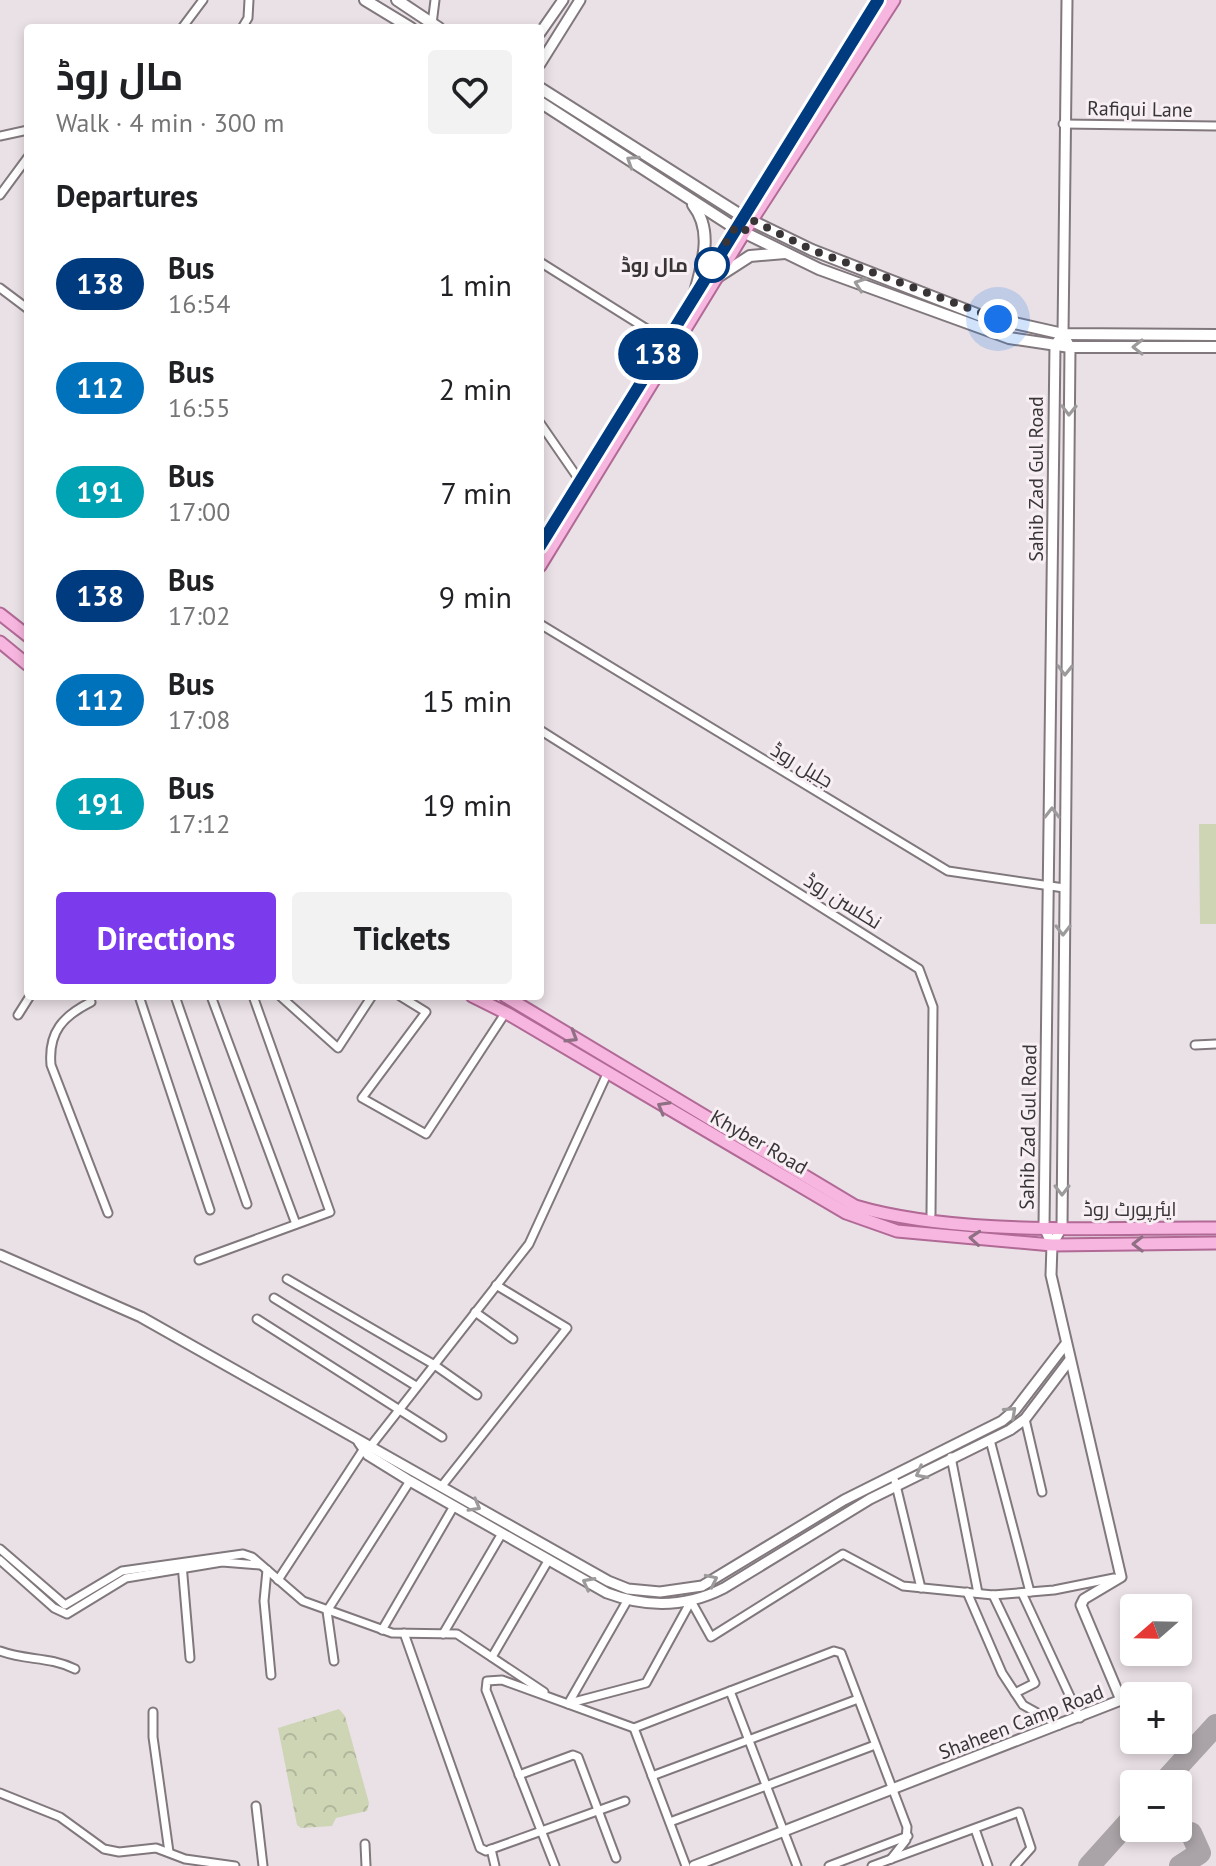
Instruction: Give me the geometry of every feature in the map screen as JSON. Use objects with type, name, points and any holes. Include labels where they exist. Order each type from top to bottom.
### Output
[{"type":"main road","points":[[365,0],[404,24]]},
{"type":"main road","points":[[397,0],[433,24]]},
{"type":"main road","points":[[544,559],[716,279],[747,218],[854,49],[878,0]]},
{"type":"main road","points":[[854,49],[894,0]]},
{"type":"main road","points":[[544,91],[747,218],[812,250],[979,315],[1063,334],[1216,335]]},
{"type":"main road","points":[[544,105],[740,230],[819,269],[1009,338],[1070,347],[1216,347]]},
{"type":"main road","points":[[684,194],[703,217],[705,231],[695,294]]},
{"type":"main road","points":[[544,540],[695,294],[740,230]]},
{"type":"main road","points":[[716,279],[750,256],[787,253]]},
{"type":"main road","points":[[0,614],[24,633]]},
{"type":"main road","points":[[0,642],[24,662]]},
{"type":"main road","name":"Khyber Road","points":[[480,1000],[506,1012],[846,1213],[897,1231],[1052,1245],[1216,1243]]},
{"type":"main road","name":"Khyber Road","points":[[512,1000],[855,1206],[898,1219],[1044,1227]]},
{"type":"main road","name":"ایئرپورٹ روڈ","points":[[1044,1227],[1216,1228]]},
{"type":"street","points":[[185,24],[203,0]]},
{"type":"street","points":[[244,24],[248,18],[249,0]]},
{"type":"street","points":[[435,0],[436,24]]},
{"type":"street","points":[[544,27],[563,0]]},
{"type":"street","points":[[544,58],[580,0]]},
{"type":"street","name":"Sahib Zad Gul Road","points":[[1052,1245],[1062,1227],[1070,347],[1063,334],[1063,124],[1067,0]]},
{"type":"street","name":"Rafiqui Lane","points":[[1063,124],[1216,126]]},
{"type":"street","points":[[0,136],[24,131]]},
{"type":"street","points":[[0,195],[24,162]]},
{"type":"street","points":[[544,265],[666,341]]},
{"type":"street","points":[[0,288],[24,306]]},
{"type":"street","points":[[1055,345],[1063,334]]},
{"type":"street","name":"Sahib Zad Gul Road","points":[[1052,1245],[1044,1227],[1051,887],[1055,345]]},
{"type":"street","points":[[544,429],[580,481]]},
{"type":"street","name":"جلیل روڈ","points":[[544,626],[948,871],[1064,888]]},
{"type":"street","name":"نکلسن روڈ","points":[[544,733],[919,969],[933,1007],[931,1214]]},
{"type":"street","points":[[18,1015],[27,1000]]},
{"type":"street","points":[[90,1000],[67,1014],[50,1048],[51,1065],[108,1213]]},
{"type":"street","points":[[140,1000],[210,1210]]},
{"type":"street","points":[[176,1000],[247,1204]]},
{"type":"street","points":[[212,1000],[296,1224]]},
{"type":"street","points":[[199,1260],[330,1212],[254,1000]]},
{"type":"street","points":[[284,1000],[338,1048],[369,1000]]},
{"type":"street","points":[[406,1000],[426,1012],[362,1098],[426,1134],[506,1012]]},
{"type":"street","points":[[1195,1045],[1216,1044]]},
{"type":"street","points":[[278,1580],[365,1446],[399,1409],[529,1244],[607,1074]]},
{"type":"street","points":[[691,1601],[711,1637],[843,1554],[903,1586],[993,1595],[1121,1577],[1065,1345],[1051,1275],[1052,1245]]},
{"type":"street","points":[[0,1255],[141,1317],[608,1581],[628,1589],[660,1592],[709,1582],[891,1475],[1008,1417],[1065,1345]]},
{"type":"street","points":[[287,1279],[433,1364],[477,1395]]},
{"type":"street","points":[[441,1487],[567,1328],[496,1285]]},
{"type":"street","points":[[274,1298],[416,1386]]},
{"type":"street","points":[[475,1312],[513,1339]]},
{"type":"street","points":[[257,1319],[442,1437]]},
{"type":"street","points":[[365,1446],[410,1481],[501,1535],[627,1601],[657,1605],[691,1601],[724,1588],[897,1485],[990,1440],[1025,1419],[1069,1361]]},
{"type":"street","points":[[1025,1419],[1042,1492]]},
{"type":"street","points":[[990,1440],[1026,1592],[1080,1718]]},
{"type":"street","points":[[951,1457],[978,1593]]},
{"type":"street","points":[[891,1475],[897,1485],[921,1588]]},
{"type":"street","points":[[334,1661],[327,1611],[410,1481]]},
{"type":"street","points":[[382,1630],[454,1506]]},
{"type":"street","points":[[443,1634],[501,1535]]},
{"type":"street","points":[[0,1549],[65,1605],[122,1571],[182,1565]]},
{"type":"street","points":[[0,1560],[54,1608],[67,1614],[126,1578],[235,1553],[252,1557],[303,1601],[382,1630],[457,1634],[556,1700]]},
{"type":"street","points":[[492,1657],[548,1561]]},
{"type":"street","points":[[182,1565],[190,1658]]},
{"type":"street","points":[[265,1568],[264,1601],[271,1675]]},
{"type":"street","name":"Shaheen Camp Road","points":[[694,1866],[1061,1726],[1121,1700],[1081,1605],[1084,1599],[1121,1577]]},
{"type":"street","points":[[967,1592],[1002,1673],[1023,1705],[1061,1726]]},
{"type":"street","points":[[993,1595],[1035,1683],[1015,1693]]},
{"type":"street","points":[[568,1704],[627,1601]]},
{"type":"street","points":[[568,1704],[646,1683],[691,1601]]},
{"type":"street","points":[[404,1633],[480,1848],[491,1849],[625,1801]]},
{"type":"street","points":[[0,1651],[27,1660],[50,1658],[75,1669]]},
{"type":"street","points":[[555,1866],[485,1685],[496,1678],[634,1728],[838,1651],[908,1836]]},
{"type":"street","points":[[730,1691],[797,1866]]},
{"type":"street","points":[[652,1776],[858,1699]]},
{"type":"street","points":[[153,1712],[153,1737],[169,1852]]},
{"type":"street","points":[[634,1728],[686,1866]]},
{"type":"street","points":[[670,1822],[875,1745]]},
{"type":"street","points":[[519,1775],[576,1755],[616,1858]]},
{"type":"street","points":[[0,1793],[60,1817],[104,1849],[119,1852],[156,1848],[185,1859],[235,1866]]},
{"type":"street","points":[[256,1806],[263,1866]]},
{"type":"street","points":[[876,1865],[1019,1812],[1031,1848],[1015,1866]]},
{"type":"street","points":[[975,1829],[988,1866]]},
{"type":"street","points":[[891,1859],[908,1836]]},
{"type":"street","points":[[829,1866],[908,1836]]},
{"type":"street","points":[[365,1844],[366,1866]]},
{"type":"street","points":[[491,1849],[494,1866]]},
{"type":"green space","points":[[1199,824],[1216,824],[1216,924],[1200,924]]},
{"type":"green space","points":[[339,1709],[345,1716],[369,1803],[367,1811],[336,1818],[332,1826],[301,1828],[297,1825],[278,1728]]},
{"type":"taxiway","points":[[1175,1770],[1216,1725]]},
{"type":"taxiway","points":[[1089,1866],[1120,1832]]},
{"type":"taxiway","points":[[1180,1866],[1200,1853],[1192,1835]]},
{"type":"bus line","name":"138","points":[[544,539],[878,0]]},
{"type":"place","name":"مال روڈ","points":[[712,265]]},
{"type":"route","points":[[712,265],[708,272],[735,228],[744,232],[752,220],[812,250],[979,315],[998,319]]}]
